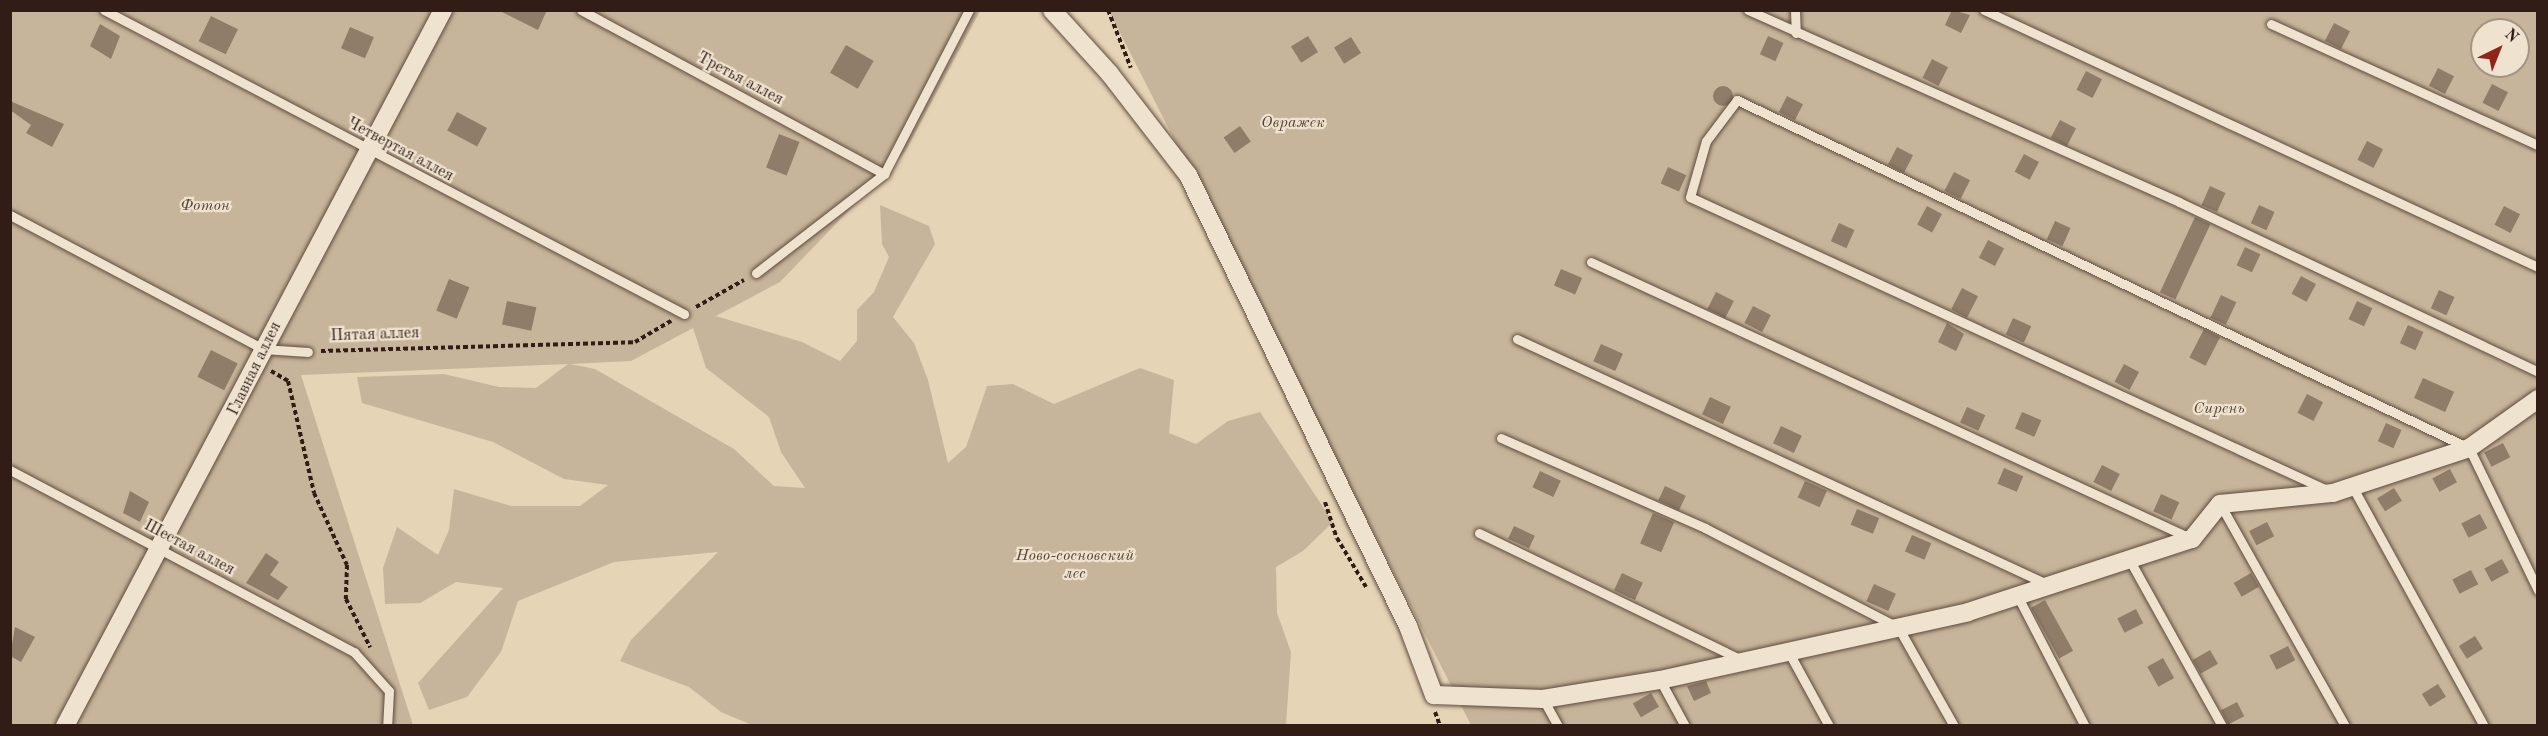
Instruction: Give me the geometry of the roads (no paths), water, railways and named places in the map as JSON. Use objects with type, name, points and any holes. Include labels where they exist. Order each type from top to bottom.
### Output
[{"type":"street","name":"Главная аллея","points":[[65,726],[262,357],[443,10]]},
{"type":"street","points":[[1052,10],[1134,105],[1188,175],[1408,626],[1434,695],[1543,699],[1660,680],[1898,627],[2018,597],[2192,539],[2220,504],[2333,493],[2469,448],[2538,399]]},
{"type":"lane","name":"Четвертая аллея","points":[[104,10],[369,151],[684,314]]},
{"type":"lane","name":"Третья аллея","points":[[581,10],[884,174]]},
{"type":"lane","points":[[756,273],[884,174],[969,10]]},
{"type":"lane","points":[[1748,10],[2179,202],[2538,372]]},
{"type":"lane","points":[[1795,10],[1796,33]]},
{"type":"lane","points":[[1984,10],[2538,267]]},
{"type":"lane","points":[[2271,24],[2538,145]]},
{"type":"lane","points":[[2333,493],[1690,197],[1706,141],[1737,100],[2469,448],[2538,590]]},
{"type":"lane","name":"Пятая аллея","points":[[10,215],[262,357],[308,352]]},
{"type":"lane","points":[[1591,262],[2192,539]]},
{"type":"lane","points":[[1516,339],[2050,585]]},
{"type":"lane","points":[[1501,438],[1705,528],[1898,627],[1954,726]]},
{"type":"lane","name":"Шестая аллея","points":[[10,470],[354,652],[389,691],[387,726]]},
{"type":"lane","points":[[2352,486],[2484,726]]},
{"type":"lane","points":[[2220,504],[2345,726]]},
{"type":"lane","points":[[1479,533],[1744,661]]},
{"type":"lane","points":[[2128,559],[2222,726]]},
{"type":"lane","points":[[2018,597],[2085,726]]},
{"type":"lane","points":[[1788,651],[1829,726]]},
{"type":"lane","points":[[1660,680],[1685,726]]},
{"type":"lane","points":[[1543,699],[1558,726]]},
{"type":"park label","name":"Овражек","points":[[1293,123]]},
{"type":"park label","name":"Фотон","points":[[205,206]]},
{"type":"park label","name":"Сирень","points":[[2219,409]]},
{"type":"park label","name":"Ново-сосновский лес","points":[[1075,565]]}]
